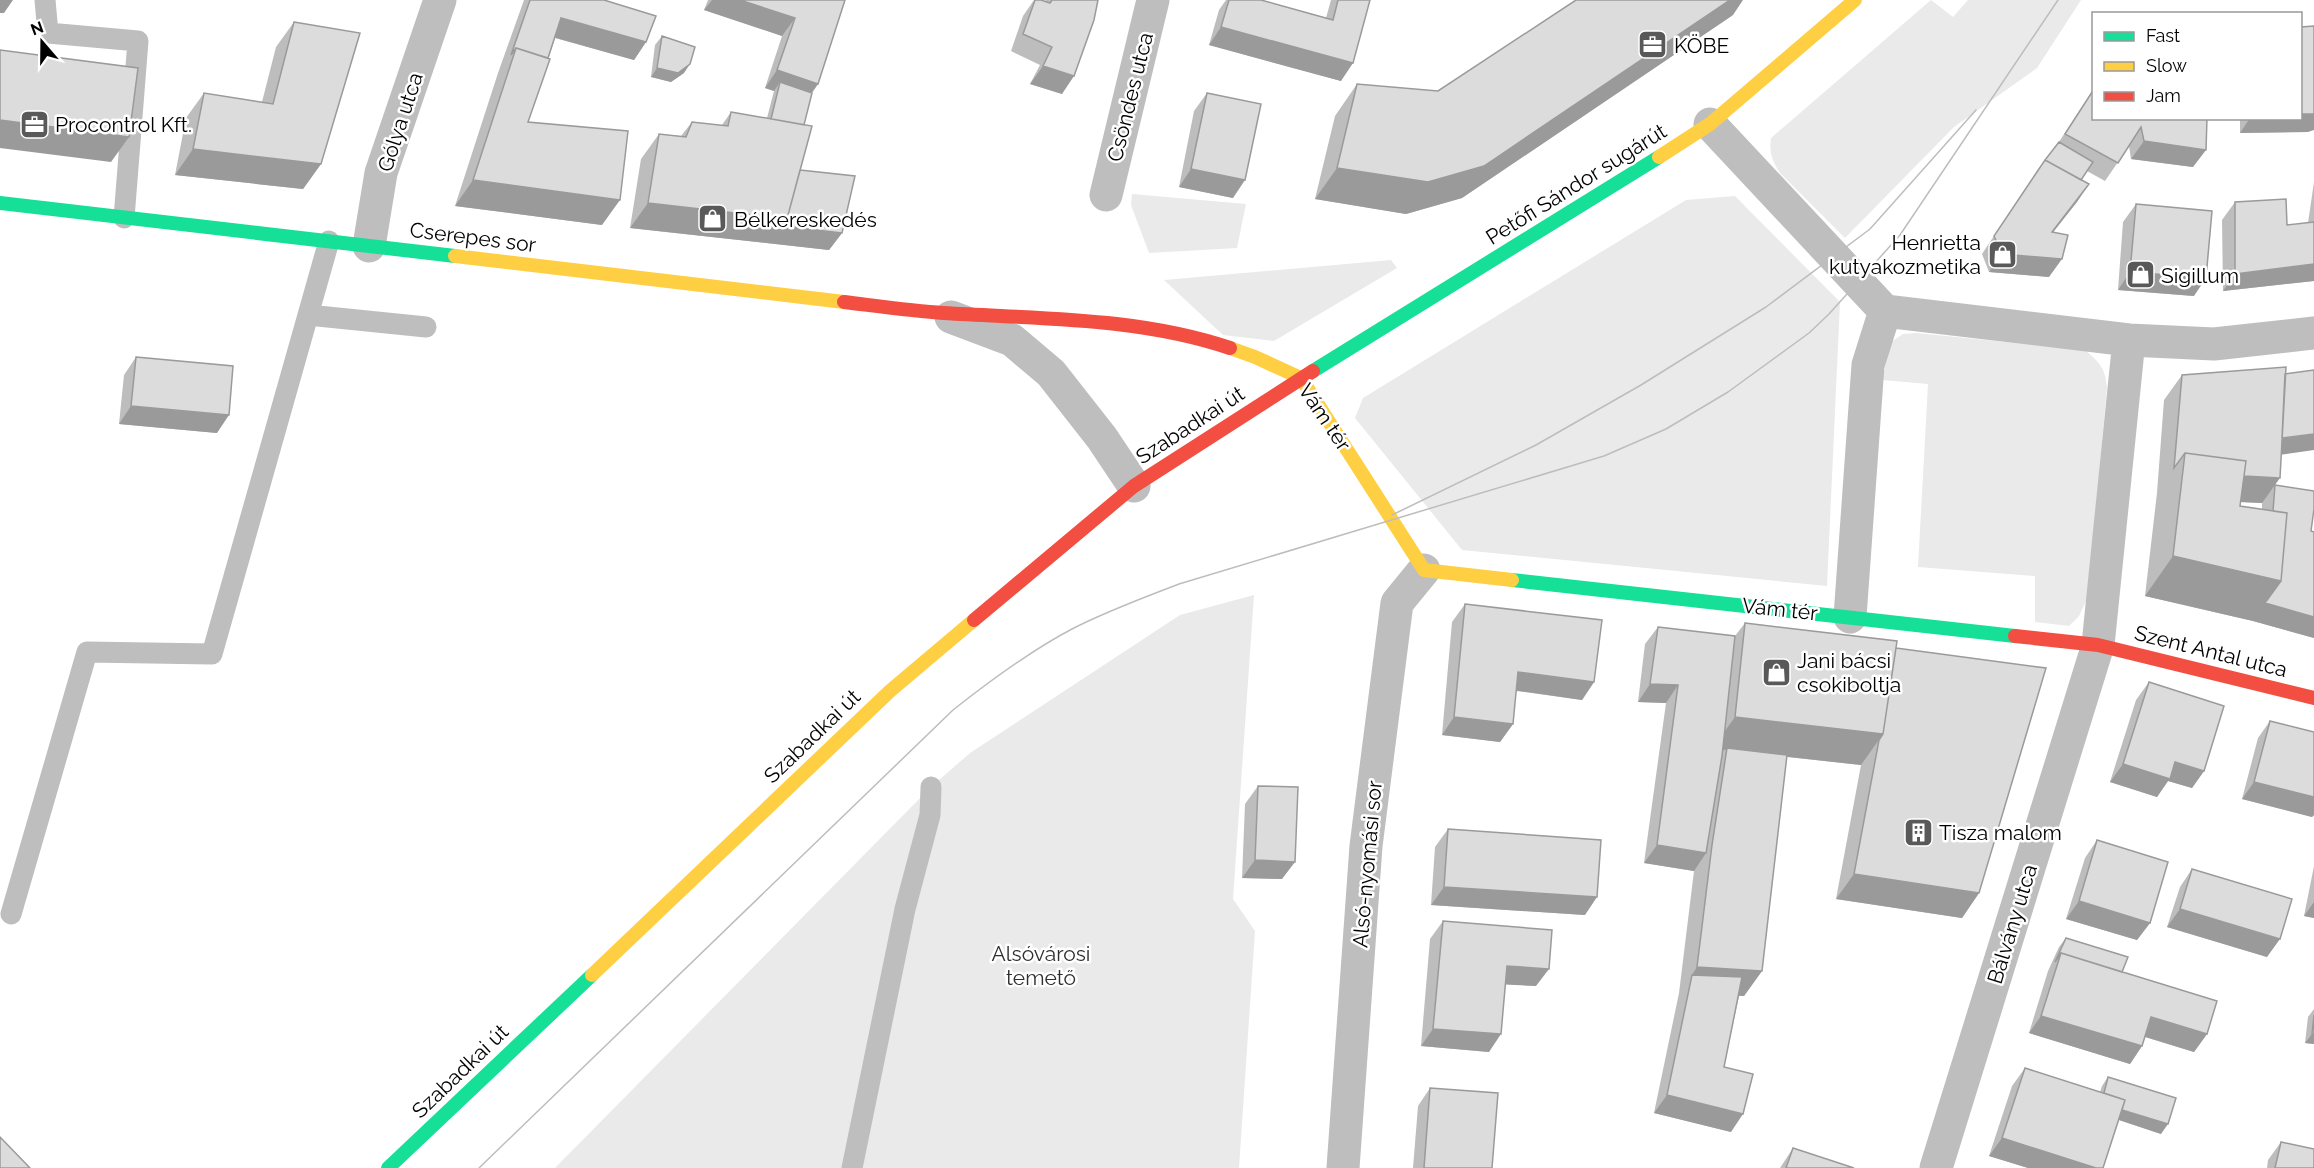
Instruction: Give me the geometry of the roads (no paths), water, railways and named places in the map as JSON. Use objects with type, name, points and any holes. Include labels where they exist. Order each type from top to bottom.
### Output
[{"type":"street","name":"Gólya utca","points":[[369,246],[381,174],[440,0]]},
{"type":"street","name":"Csöndes utca","points":[[1106,195],[1153,0]]},
{"type":"street","name":"Petőfi Sándor sugárút","points":[[1301,378],[1584,205],[1710,124],[1856,0]]},
{"type":"street","points":[[1710,124],[1885,311],[2129,340],[2214,344],[2314,333]]},
{"type":"street","name":"Cserepes sor","points":[[0,203],[940,313]]},
{"type":"street","points":[[1850,617],[1868,366],[1885,311]]},
{"type":"street","points":[[940,313],[1012,340],[1051,373],[1102,438],[1134,486]]},
{"type":"street","name":"Vám tér","points":[[940,313],[1100,321],[1206,340],[1255,357],[1301,378],[1424,570],[2098,645]]},
{"type":"street","points":[[2098,645],[2129,340]]},
{"type":"street","name":"Szabadkai út","points":[[388,1168],[890,691],[1134,486],[1301,378]]},
{"type":"street","name":"Alsó-nyomási sor","points":[[1343,1168],[1366,846],[1397,603],[1424,570]]},
{"type":"street","name":"Szent Antal utca","points":[[2098,645],[2314,698]]},
{"type":"street","name":"Bálvány utca","points":[[1936,1168],[2098,645]]},
{"type":"lane","points":[[45,0],[48,33],[138,41],[124,218]]},
{"type":"lane","points":[[11,914],[87,652],[212,654],[329,241]]},
{"type":"lane","points":[[308,315],[426,327]]},
{"type":"lane","points":[[852,1168],[905,909],[930,815],[931,787]]},
{"type":"tram line","points":[[479,1168],[953,710],[1026,656],[1098,616],[1179,584],[1604,456],[1666,429],[1728,392],[1809,333],[1900,235],[2058,0]]},
{"type":"tram line","points":[[1392,515],[1536,445],[1641,385],[1766,307],[1870,229],[1976,110]]},
{"type":"place","name":"KÖBE","points":[[1653,45]]},
{"type":"place","name":"Procontrol Kft.","points":[[34,124]]},
{"type":"place","name":"Bélkereskedés","points":[[713,219]]},
{"type":"place","name":"Henrietta kutyakozmetika","points":[[2002,254]]},
{"type":"place","name":"Sigillum","points":[[2140,275]]},
{"type":"place","name":"Jani bácsi csokiboltja","points":[[1776,672]]},
{"type":"place","name":"Tisza malom","points":[[1918,832]]},
{"type":"park label","name":"Alsóvárosi temető","points":[[1041,965]]}]
